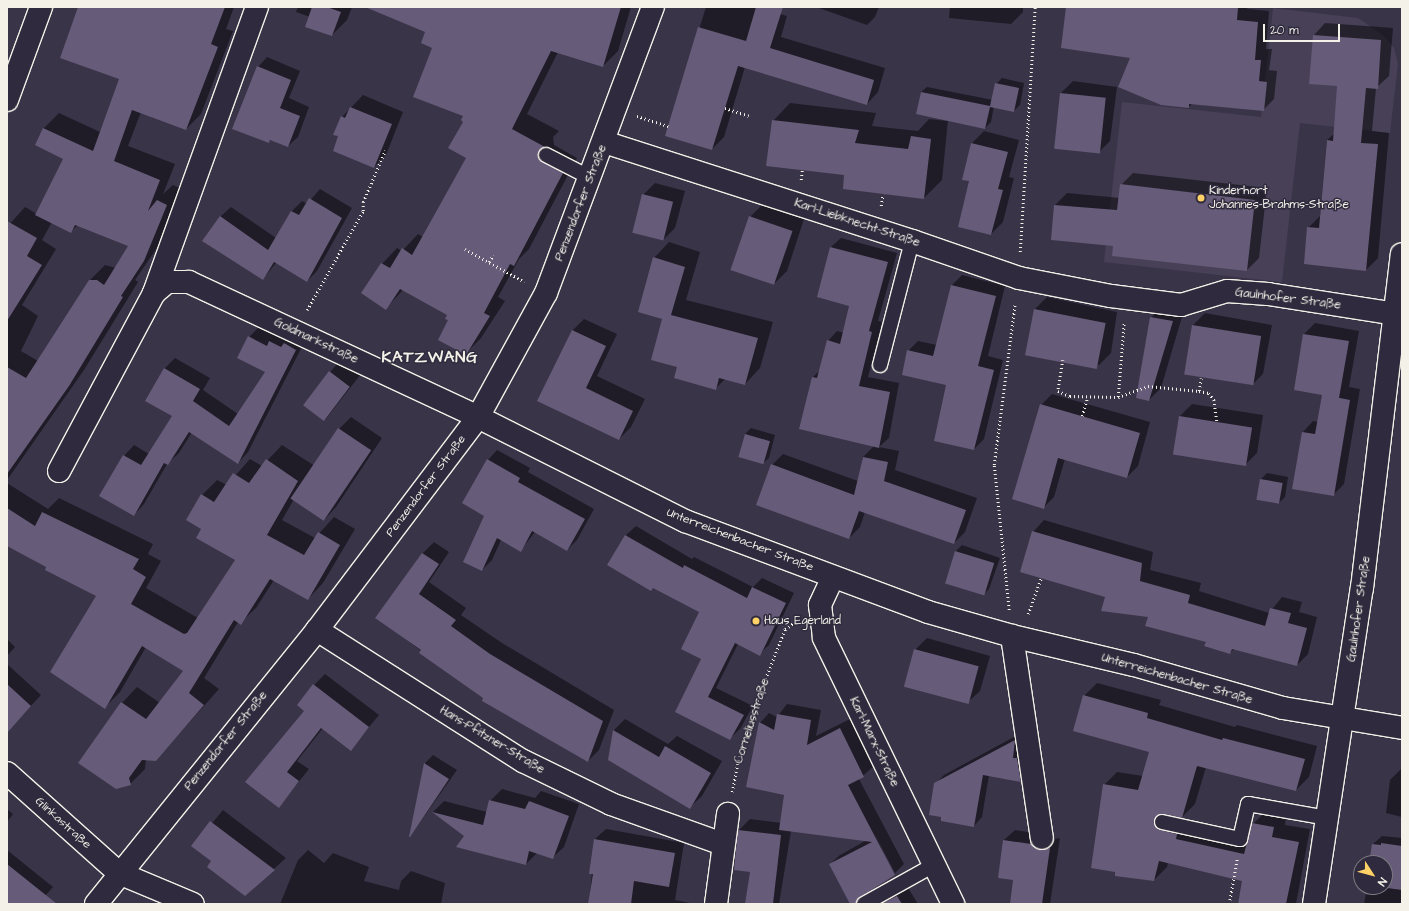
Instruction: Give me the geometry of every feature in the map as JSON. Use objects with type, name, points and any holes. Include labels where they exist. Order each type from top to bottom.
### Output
[{"type":"street","points":[[7,100],[40,7]]},
{"type":"street","name":"Goldmarkstraße","points":[[59,471],[154,293],[257,7]]},
{"type":"street","name":"Penzendorfer Straße","points":[[96,904],[119,873],[317,630],[478,417],[546,293],[591,178],[653,7]]},
{"type":"street","name":"Karl-Liebknecht-Straße","points":[[604,142],[912,241],[1019,278],[1118,297]]},
{"type":"street","name":"Gaulnhofer Straße","points":[[1314,904],[1368,541],[1402,254]]},
{"type":"street","name":"Goldmarkstraße","points":[[154,293],[167,282],[189,282],[478,417]]},
{"type":"street","name":"Gaulnhofer Straße","points":[[1118,297],[1180,305],[1227,291],[1268,294],[1395,314]]},
{"type":"street","name":"Unterreichenbacher Straße","points":[[478,417],[685,521],[928,612],[1019,628],[1134,665],[1283,708],[1342,720],[1402,728]]},
{"type":"street","points":[[820,605],[833,577]]},
{"type":"street","name":"Karl-Marx-Straße","points":[[820,605],[824,638],[932,866],[953,904]]},
{"type":"street","points":[[1019,628],[1042,838]]},
{"type":"street","name":"Hans-Pfitzner-Straße","points":[[317,630],[523,762],[611,804],[723,844]]},
{"type":"street","name":"Glinkastraße","points":[[7,774],[119,873],[193,904]]},
{"type":"street","points":[[716,904],[728,814]]},
{"type":"lane","points":[[546,156],[591,178]]},
{"type":"lane","points":[[880,365],[912,241]]},
{"type":"lane","points":[[1162,822],[1240,839],[1248,804],[1327,818]]},
{"type":"lane","points":[[864,904],[932,866]]},
{"type":"path","points":[[1020,259],[1035,7]]},
{"type":"path","points":[[725,108],[749,116]]},
{"type":"path","points":[[616,109],[668,126]]},
{"type":"path","points":[[294,331],[363,211],[363,202],[385,151]]},
{"type":"path","points":[[465,249],[546,293]]},
{"type":"path","points":[[489,262],[493,255]]},
{"type":"path","points":[[1016,297],[994,465],[1019,628]]},
{"type":"path","points":[[1118,297],[1118,397]]},
{"type":"path","points":[[1063,360],[1058,391],[1070,396],[1086,398],[1118,397],[1148,386],[1199,391],[1209,394],[1214,400],[1217,422]]},
{"type":"path","points":[[1199,391],[1201,378]]},
{"type":"path","points":[[1082,416],[1086,398]]},
{"type":"path","points":[[1019,628],[1041,578]]},
{"type":"path","name":"Corneliusstraße","points":[[728,814],[741,746],[785,629],[820,605]]},
{"type":"path","points":[[1229,904],[1240,839]]},
{"type":"shaded area","name":"Kinderhort Johannes-Brahms-Straße","points":[[1273,8],[1358,18],[1384,36],[1394,48],[1398,64],[1390,133],[1300,123],[1282,282],[1104,262],[1122,102],[1261,117]]},
{"type":"building","points":[[78,7],[225,7],[211,44],[218,47],[186,130],[132,110],[114,161],[160,180],[148,211],[157,200],[167,205],[144,261],[121,296],[123,297],[69,386],[7,474],[7,367],[26,378],[89,280],[97,280],[104,285],[128,246],[75,225],[71,233],[35,215],[63,159],[35,145],[43,128],[93,151],[119,79],[60,58]]},
{"type":"building","points":[[312,7],[327,7],[341,12],[332,36],[305,27]]},
{"type":"building","points":[[365,7],[621,7],[603,67],[551,51],[512,129],[545,147],[538,152],[539,160],[563,173],[514,266],[510,264],[484,313],[490,316],[466,355],[438,340],[448,320],[445,319],[447,315],[400,289],[386,310],[361,293],[381,263],[390,268],[402,248],[412,255],[466,158],[448,148],[463,122],[461,120],[463,116],[413,97],[432,48],[421,43],[425,32]]},
{"type":"building","points":[[756,7],[783,7],[770,48],[874,80],[867,105],[738,66],[712,150],[665,136],[698,27],[746,41]]},
{"type":"building","points":[[1066,7],[1238,8],[1237,20],[1258,22],[1255,60],[1261,60],[1259,81],[1267,82],[1264,111],[1189,104],[1189,108],[1161,105],[1118,87],[1130,58],[1061,48]]},
{"type":"building","points":[[1313,35],[1381,40],[1378,89],[1366,88],[1361,143],[1378,144],[1366,271],[1304,264],[1307,227],[1319,228],[1327,140],[1333,141],[1337,86],[1309,84]]},
{"type":"building","points":[[257,66],[291,80],[280,108],[300,116],[288,147],[270,140],[269,143],[232,129]]},
{"type":"building","points":[[995,83],[1019,88],[1014,112],[990,107],[985,129],[916,114],[921,92],[990,106]]},
{"type":"building","points":[[1060,93],[1106,98],[1100,154],[1054,149]]},
{"type":"building","points":[[350,107],[392,124],[374,168],[333,151],[338,136],[333,135],[341,116],[345,118]]},
{"type":"building","points":[[772,120],[859,130],[855,143],[908,149],[911,136],[931,139],[924,199],[843,189],[844,175],[766,166]]},
{"type":"building","points":[[971,143],[1008,152],[998,189],[1003,190],[991,235],[958,227],[969,181],[962,180]]},
{"type":"building","points":[[1120,184],[1255,200],[1247,271],[1112,256],[1113,246],[1051,240],[1054,205],[1117,210]]},
{"type":"building","points":[[642,194],[673,202],[663,241],[632,233]]},
{"type":"building","points":[[309,198],[342,218],[307,282],[274,262],[263,280],[202,241],[220,216],[268,250],[291,211],[299,215]]},
{"type":"building","points":[[749,216],[792,231],[774,285],[730,270]]},
{"type":"building","points":[[7,221],[37,238],[27,256],[42,265],[7,321]]},
{"type":"building","points":[[830,247],[888,262],[869,331],[872,332],[859,386],[890,392],[879,448],[799,429],[812,377],[817,378],[827,340],[840,344],[849,306],[817,297]]},
{"type":"building","points":[[653,257],[685,267],[671,315],[758,338],[745,385],[719,378],[716,390],[674,378],[677,367],[651,360],[662,319],[638,312]]},
{"type":"building","points":[[951,285],[996,296],[978,366],[994,370],[974,450],[934,441],[946,385],[902,375],[907,350],[933,356]]},
{"type":"building","points":[[1034,309],[1106,323],[1097,369],[1025,355]]},
{"type":"building","points":[[1150,317],[1173,321],[1149,401],[1136,398]]},
{"type":"building","points":[[1192,325],[1261,336],[1253,385],[1184,374]]},
{"type":"building","points":[[572,330],[606,346],[586,388],[633,411],[619,440],[537,401]]},
{"type":"building","points":[[1303,334],[1349,341],[1339,398],[1350,400],[1334,496],[1292,489],[1302,432],[1315,434],[1322,395],[1294,390]]},
{"type":"building","points":[[248,336],[267,346],[269,341],[281,347],[284,343],[296,350],[238,464],[189,432],[168,465],[164,463],[134,516],[99,496],[123,455],[141,465],[172,416],[145,401],[164,368],[200,389],[193,401],[229,426],[265,372],[237,358]]},
{"type":"building","points":[[329,371],[350,387],[324,421],[303,405]]},
{"type":"building","points":[[1040,404],[1140,433],[1127,478],[1058,458],[1044,509],[1012,499]]},
{"type":"building","points":[[1179,416],[1252,428],[1246,466],[1173,455]]},
{"type":"building","points":[[338,428],[371,450],[324,521],[290,498]]},
{"type":"building","points":[[745,434],[770,441],[763,464],[738,457]]},
{"type":"building","points":[[863,457],[888,462],[884,481],[966,510],[954,544],[859,511],[849,539],[756,505],[771,464],[854,495]]},
{"type":"building","points":[[266,459],[298,481],[267,535],[304,555],[318,532],[340,545],[308,600],[270,579],[241,625],[234,620],[189,693],[204,705],[156,761],[142,760],[129,778],[131,785],[116,789],[78,763],[121,702],[146,719],[183,671],[142,646],[105,709],[50,672],[96,596],[45,570],[46,567],[7,546],[7,508],[35,526],[42,512],[139,559],[133,569],[146,577],[131,604],[184,634],[187,633],[235,560],[196,538],[201,529],[186,520],[201,494],[214,502],[233,473],[249,483]]},
{"type":"building","points":[[487,459],[520,478],[518,482],[585,519],[567,551],[532,531],[521,552],[497,538],[482,571],[463,562],[484,516],[462,503]]},
{"type":"building","points":[[1260,479],[1283,483],[1279,504],[1256,500]]},
{"type":"building","points":[[1032,531],[1142,563],[1140,581],[1190,595],[1188,603],[1265,626],[1270,608],[1291,613],[1288,623],[1307,628],[1297,666],[1232,649],[1230,654],[1204,646],[1206,642],[1145,626],[1148,617],[1101,611],[1105,597],[1020,572]]},
{"type":"building","points":[[625,535],[683,568],[684,565],[747,598],[752,587],[786,603],[760,656],[735,643],[708,697],[744,715],[730,740],[675,712],[701,659],[681,649],[699,612],[653,588],[651,591],[607,565]]},
{"type":"building","points":[[955,551],[994,563],[984,596],[945,584]]},
{"type":"building","points":[[422,553],[439,564],[419,594],[456,620],[451,626],[490,654],[603,721],[588,762],[482,701],[483,698],[419,653],[421,650],[375,618]]},
{"type":"building","points":[[914,649],[979,666],[969,704],[904,687]]},
{"type":"building","points":[[7,684],[31,706],[7,733]]},
{"type":"building","points":[[313,684],[369,727],[351,751],[321,728],[287,772],[299,781],[279,808],[245,782],[304,711],[297,705]]},
{"type":"building","points":[[1083,695],[1148,713],[1147,718],[1222,740],[1223,738],[1305,759],[1296,791],[1197,766],[1182,818],[1160,814],[1154,821],[1157,829],[1177,834],[1176,839],[1244,854],[1252,823],[1274,827],[1272,837],[1299,842],[1286,904],[1238,904],[1242,881],[1159,861],[1154,881],[1115,876],[1115,872],[1091,868],[1103,784],[1138,790],[1149,752],[1073,731]]},
{"type":"building","points":[[777,714],[811,720],[807,745],[840,728],[864,777],[848,785],[895,875],[860,897],[856,904],[850,904],[829,864],[872,842],[779,830],[784,795],[746,787],[759,722],[774,730]]},
{"type":"building","points":[[613,730],[659,757],[665,746],[711,773],[690,809],[608,760]]},
{"type":"building","points":[[1015,740],[1013,758],[1017,758],[1021,782],[983,775],[974,827],[941,821],[941,817],[929,815],[934,783]]},
{"type":"building","points":[[424,763],[449,779],[409,837]]},
{"type":"building","points":[[489,800],[525,809],[529,801],[569,816],[553,859],[529,851],[526,865],[456,847],[464,836],[432,812],[483,825]]},
{"type":"building","points":[[210,821],[275,870],[245,896],[207,867],[211,861],[191,846]]},
{"type":"building","points":[[738,830],[781,835],[773,904],[745,904],[750,872],[734,870]]},
{"type":"building","points":[[594,839],[675,853],[669,887],[634,881],[631,904],[588,904],[593,874],[589,874]]},
{"type":"building","points":[[1003,840],[1031,844],[1038,850],[1050,848],[1042,904],[1010,904],[1013,880],[998,878]]},
{"type":"building","points":[[1381,843],[1402,846],[1402,890],[1393,889],[1393,855],[1370,855],[1372,844],[1381,845]]},
{"type":"building","points":[[7,864],[57,904],[7,904]]},
{"type":"building","points":[[897,896],[902,904],[881,904]]},
{"type":"place","name":"Kinderhort Johannes-Brahms-Straße","points":[[1201,198]]},
{"type":"place","name":"Haus Egerland","points":[[756,621]]},
{"type":"district","name":"KATZWANG","points":[[430,357]]}]
